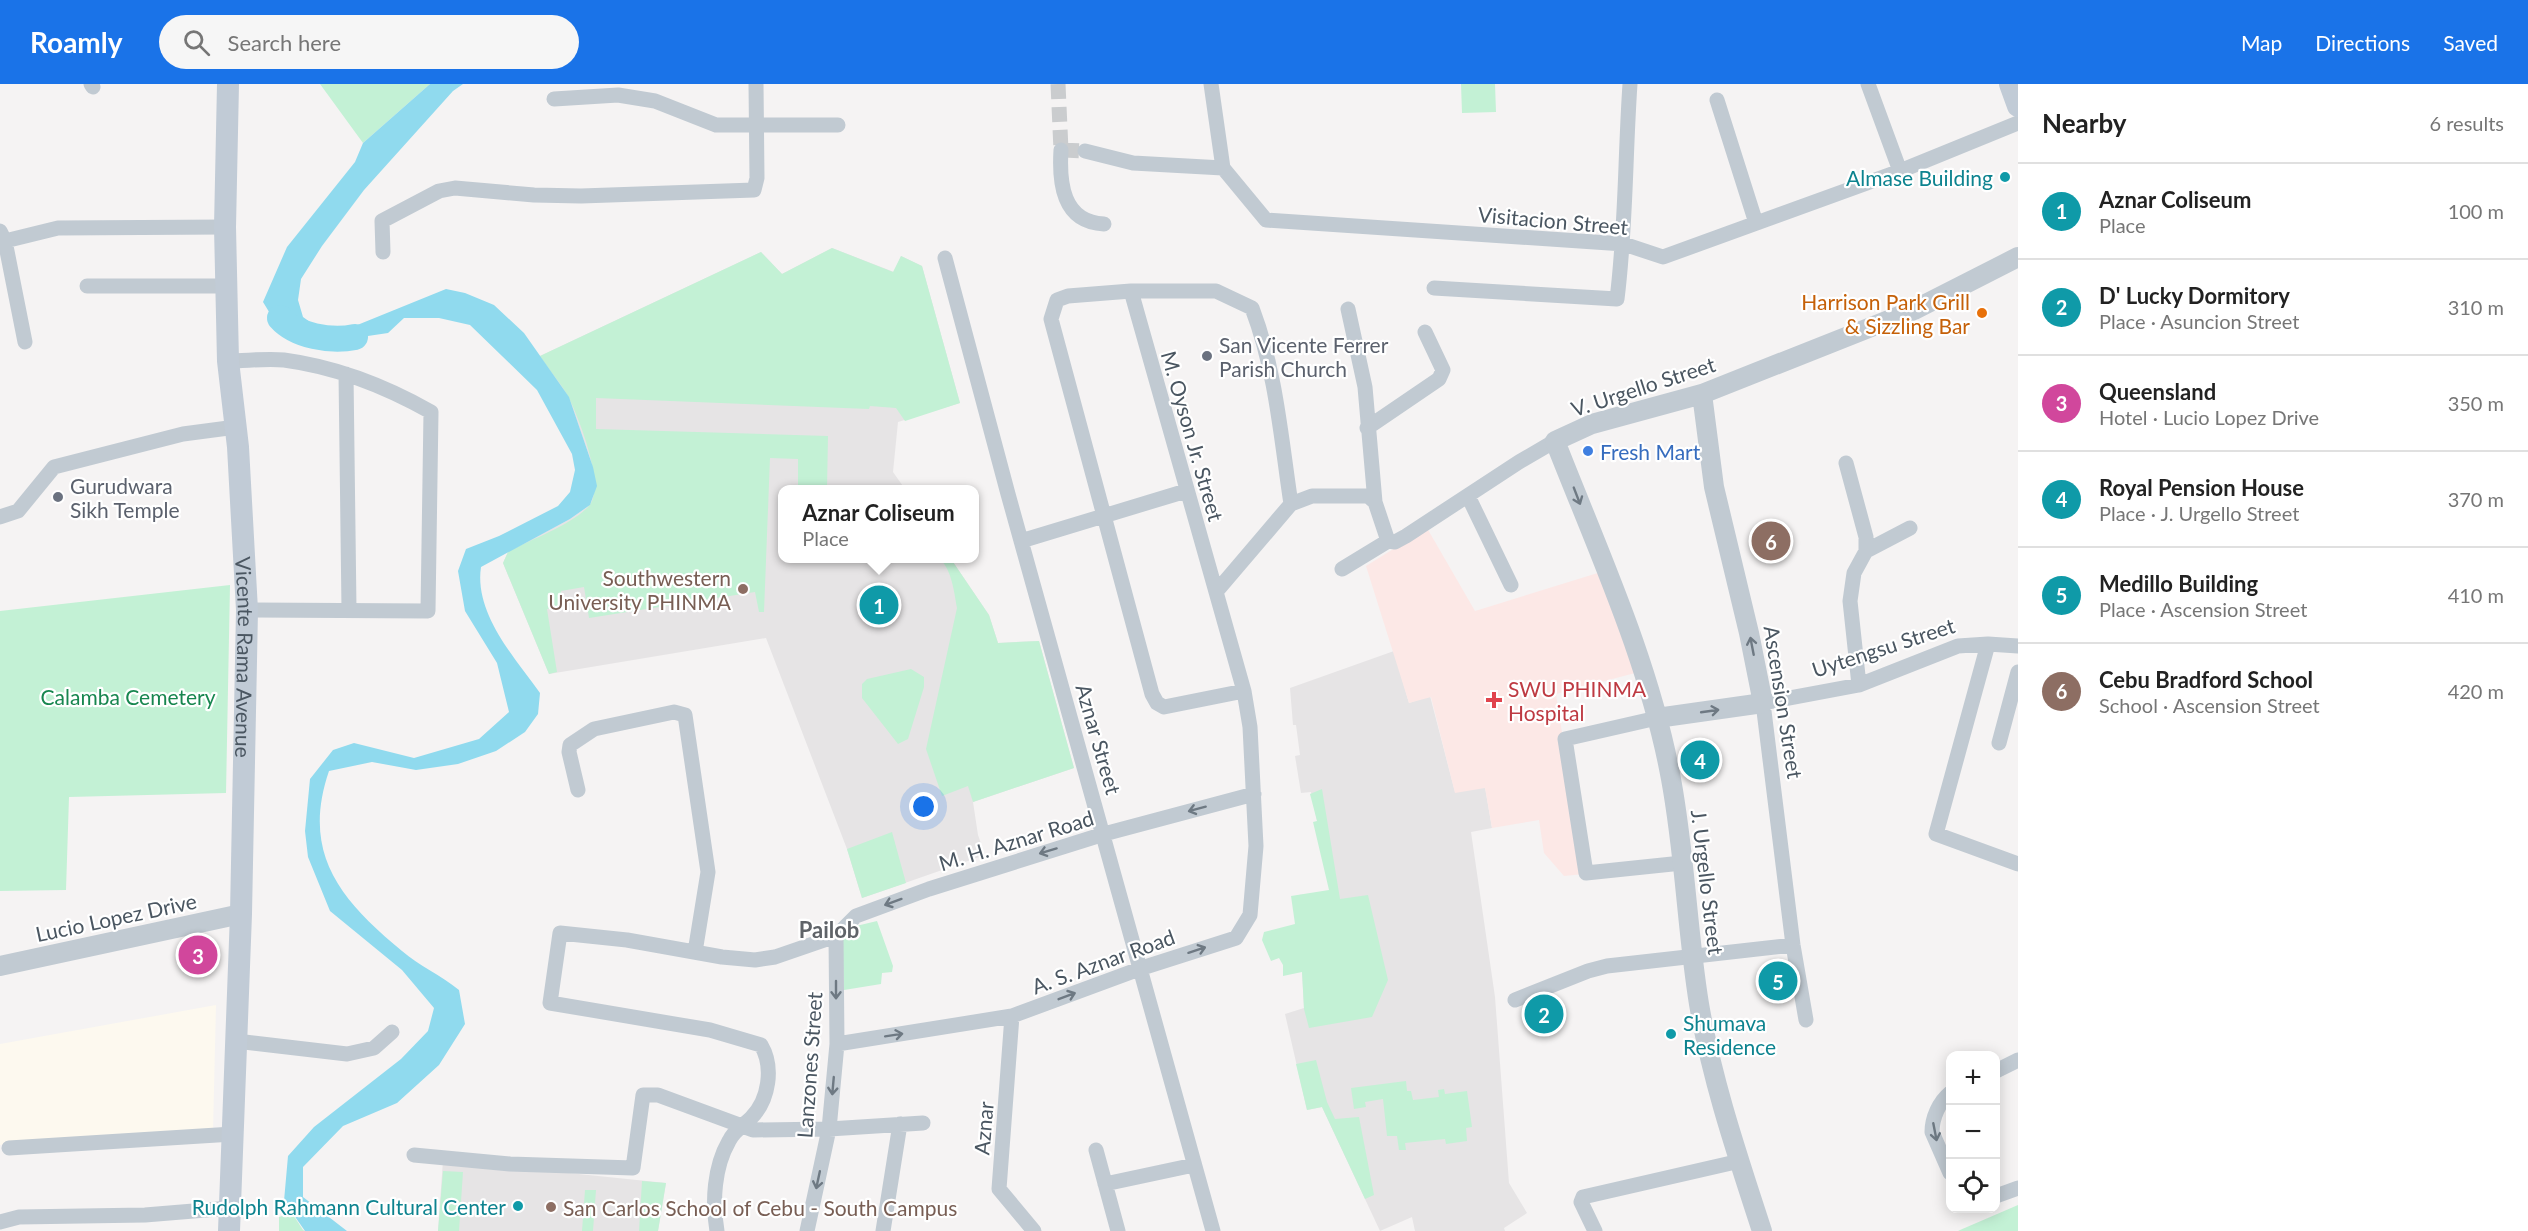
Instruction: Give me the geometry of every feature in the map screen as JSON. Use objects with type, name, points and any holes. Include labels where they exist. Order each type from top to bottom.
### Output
[{"type":"main road","name":"Vicente Rama Avenue","points":[[228,84],[225,227],[228,361],[236,426],[247,610],[241,914],[229,1231]]},
{"type":"main road","points":[[2010,84],[2018,106]]},
{"type":"street","points":[[382,252],[382,221],[439,191],[455,188],[534,195],[581,196],[754,190],[757,178],[756,84]]},
{"type":"street","points":[[1085,151],[1133,163],[1223,168],[1211,84]]},
{"type":"street","points":[[1434,288],[1617,300],[1624,244],[1624,186],[1630,84]]},
{"type":"street","points":[[1868,84],[1900,171]]},
{"type":"street","points":[[554,99],[618,95],[655,101],[716,125],[838,124]]},
{"type":"street","points":[[1717,100],[1756,223]]},
{"type":"street","name":"Visitacion Street","points":[[1223,168],[1266,220],[1274,222],[1624,244],[1663,257],[1900,171],[2018,123]]},
{"type":"street","points":[[1061,150],[1059,178],[1065,197],[1076,213],[1091,224],[1104,224]]},
{"type":"street","points":[[25,342],[2,236],[58,228],[225,227]]},
{"type":"street","name":"V. Urgello Street","points":[[1342,569],[1388,541],[1395,542],[1406,536],[1555,441],[1592,424],[1702,394],[1914,310],[2018,257]]},
{"type":"street","name":"Aznar Street","points":[[945,258],[1021,541],[1142,968],[1213,1231]]},
{"type":"street","points":[[87,286],[226,286]]},
{"type":"street","points":[[1244,691],[1174,707],[1157,704],[1152,694],[1106,515],[1051,319],[1057,300],[1068,296],[1131,291],[1216,291],[1252,308],[1264,339],[1273,377],[1291,504]]},
{"type":"street","name":"M. Oyson Jr. Street","points":[[1131,291],[1244,691]]},
{"type":"street","points":[[1348,309],[1365,387],[1375,502],[1388,541]]},
{"type":"street","points":[[1367,428],[1439,379],[1443,370],[1425,333]]},
{"type":"street","points":[[228,361],[283,360],[346,374],[391,390],[430,412],[428,611],[247,610]]},
{"type":"street","points":[[346,374],[349,609]]},
{"type":"street","name":"Ascension Street","points":[[1702,394],[1714,487],[1749,633],[1763,704],[1793,945],[1806,1020]]},
{"type":"street","points":[[0,517],[18,511],[54,467],[183,434],[236,426]]},
{"type":"street","name":"J. Urgello Street","points":[[1555,441],[1606,572],[1657,718],[1671,780],[1693,957],[1707,1043],[1762,1231]]},
{"type":"street","points":[[1846,463],[1863,518],[1866,551]]},
{"type":"street","points":[[1021,541],[1186,491]]},
{"type":"street","points":[[1215,592],[1291,504],[1312,496],[1347,494],[1368,496],[1375,502]]},
{"type":"street","points":[[1468,496],[1511,585]]},
{"type":"street","points":[[1859,685],[1850,601],[1854,573],[1866,551],[1910,528]]},
{"type":"street","points":[[1988,644],[1936,834],[2018,864]]},
{"type":"street","name":"Uytengsu Street","points":[[1657,718],[1763,704],[1859,685],[1958,646],[1988,644],[2018,646]]},
{"type":"street","points":[[1999,743],[2018,672]]},
{"type":"street","name":"A. S. Aznar Road","points":[[837,1044],[1012,1016],[1142,968],[1236,938],[1250,915],[1256,846],[1250,727],[1244,691]]},
{"type":"street","points":[[578,790],[568,752],[570,745],[594,729],[674,712],[685,715],[708,872],[694,952]]},
{"type":"street","points":[[1657,718],[1565,739],[1586,873],[1682,862]]},
{"type":"street","name":"M. H. Aznar Road","points":[[836,936],[856,916],[929,889],[1104,834],[1254,794]]},
{"type":"street","name":"Lucio Lopez Drive","points":[[0,966],[241,914]]},
{"type":"street","points":[[717,1231],[714,1212],[719,1161],[739,1126],[759,1108],[766,1095],[765,1053],[761,1046],[710,1030],[550,1003],[560,933],[755,960],[775,957],[836,936]]},
{"type":"street","name":"Lanzones Street","points":[[807,1231],[829,1129],[837,1044],[836,936]]},
{"type":"street","points":[[1515,1000],[1588,971],[1607,966],[1793,945]]},
{"type":"street","name":"Aznar","points":[[1012,1016],[999,1189],[1034,1231]]},
{"type":"street","points":[[236,1041],[347,1054],[374,1048],[392,1032]]},
{"type":"street","points":[[2000,1069],[2018,1060]]},
{"type":"street","points":[[414,1155],[510,1164],[633,1168],[643,1095],[658,1095],[739,1126],[777,1131],[923,1123]]},
{"type":"street","points":[[1946,1098],[1932,1125],[1932,1132],[1946,1164]]},
{"type":"street","points":[[883,1231],[900,1125]]},
{"type":"street","points":[[9,1148],[233,1134]]},
{"type":"street","points":[[1096,1150],[1118,1231]]},
{"type":"street","points":[[1595,1231],[1581,1202],[1583,1197],[1740,1161]]},
{"type":"street","points":[[1106,1184],[1194,1165]]},
{"type":"street","points":[[2000,1194],[2018,1188]]},
{"type":"street","points":[[0,1222],[19,1217],[145,1215],[230,1208]]},
{"type":"street","points":[[145,1215],[145,1231]]},
{"type":"shaded area","name":"Southwestern University PHINMA","points":[[832,248],[894,272],[901,256],[922,266],[960,403],[898,422],[893,472],[902,485],[778,485],[778,563],[954,563],[989,615],[998,643],[1039,641],[1074,768],[973,802],[978,835],[985,855],[862,898],[847,849],[766,638],[549,674],[503,563],[508,552],[570,519],[590,505],[597,486],[593,467],[569,398],[540,356],[761,252],[782,274]]},
{"type":"shaded area","name":"SWU PHINMA Hospital","points":[[1427,528],[1475,611],[1601,572],[1635,673],[1556,694],[1584,874],[1564,876],[1544,853],[1539,820],[1492,828],[1485,788],[1455,793],[1431,697],[1409,703],[1366,566]]},
{"type":"shaded area","points":[[1394,651],[1409,703],[1430,696],[1455,792],[1485,787],[1492,828],[1471,832],[1495,997],[1509,1183],[1527,1213],[1504,1228],[1505,1231],[1415,1231],[1412,1217],[1380,1231],[1322,1107],[1307,1110],[1285,1014],[1304,1008],[1298,895],[1332,892],[1311,792],[1301,793],[1295,756],[1300,755],[1296,725],[1293,725],[1290,688]]},
{"type":"shaded area","points":[[216,1005],[213,1131],[0,1145],[0,1044]]},
{"type":"shaded area","name":"San Carlos School of Cebu - South Campus","points":[[443,1160],[666,1183],[658,1231],[438,1231]]},
{"type":"green space","points":[[320,84],[430,84],[363,143]]},
{"type":"green space","points":[[1461,84],[1495,84],[1496,112],[1462,113]]},
{"type":"green space","points":[[832,248],[893,272],[901,256],[922,266],[960,403],[905,421],[896,408],[870,406],[869,409],[596,398],[596,429],[828,436],[827,485],[798,485],[798,459],[770,458],[764,612],[759,612],[755,592],[589,618],[584,587],[561,591],[563,606],[547,609],[557,672],[549,674],[503,563],[508,552],[580,514],[593,498],[594,485],[589,453],[569,398],[540,356],[761,252],[782,274]]},
{"type":"green space","points":[[954,563],[989,615],[998,643],[1039,641],[1074,768],[973,802],[968,786],[942,796],[926,749],[957,608],[950,575],[944,564]]},
{"type":"green space","name":"Calamba Cemetery","points":[[230,585],[226,793],[69,797],[66,890],[0,891],[0,611]]},
{"type":"green space","points":[[911,669],[924,677],[924,687],[908,739],[898,744],[862,698],[862,684],[867,679]]},
{"type":"green space","points":[[1322,789],[1340,899],[1368,895],[1388,980],[1372,1017],[1309,1028],[1304,1009],[1302,972],[1283,976],[1283,965],[1279,958],[1271,961],[1262,940],[1264,932],[1295,924],[1291,896],[1329,890],[1313,822],[1317,821],[1310,794]]},
{"type":"green space","points":[[892,832],[906,883],[862,898],[847,849]]},
{"type":"green space","points":[[877,921],[893,966],[892,972],[882,973],[881,984],[844,990],[842,941],[852,927]]},
{"type":"green space","points":[[1316,1060],[1327,1102],[1335,1119],[1359,1117],[1374,1195],[1365,1199],[1322,1107],[1307,1110],[1296,1064]]},
{"type":"green space","points":[[1406,1081],[1407,1091],[1411,1091],[1413,1100],[1439,1097],[1438,1090],[1444,1089],[1445,1094],[1467,1091],[1472,1127],[1466,1128],[1467,1141],[1446,1144],[1445,1139],[1405,1143],[1406,1150],[1399,1150],[1397,1136],[1387,1136],[1383,1099],[1365,1102],[1366,1107],[1354,1109],[1351,1088]]},
{"type":"green space","points":[[443,1171],[463,1172],[459,1231],[438,1231]]},
{"type":"green space","points":[[642,1181],[666,1183],[658,1231],[639,1231]]},
{"type":"green space","points":[[585,1190],[596,1190],[593,1231],[582,1231]]},
{"type":"green space","points":[[2018,1205],[2018,1231],[1958,1231],[2000,1213]]},
{"type":"green space","points":[[292,1213],[305,1231],[279,1231],[279,1217]]},
{"type":"water","points":[[430,84],[463,84],[453,91],[364,190],[322,246],[301,279],[298,300],[303,317],[317,327],[345,330],[446,289],[465,293],[494,305],[524,333],[569,397],[593,467],[597,486],[590,505],[570,519],[481,567],[480,584],[490,618],[508,649],[540,693],[538,714],[525,732],[496,751],[458,764],[416,770],[372,762],[329,771],[322,800],[320,827],[323,851],[332,873],[360,913],[380,932],[409,956],[459,990],[465,1024],[439,1065],[397,1103],[343,1126],[303,1167],[303,1197],[347,1231],[305,1231],[284,1201],[288,1156],[314,1127],[401,1059],[428,1031],[434,1008],[402,970],[330,911],[308,857],[305,831],[310,779],[333,750],[354,743],[414,758],[479,739],[509,712],[497,663],[465,611],[458,571],[466,549],[499,536],[558,506],[570,492],[575,470],[572,454],[537,390],[470,325],[439,318],[404,318],[388,333],[341,340],[286,331],[274,320],[263,302],[287,247],[355,162],[363,143]]},
{"type":"waterway","points":[[280,318],[295,329],[314,336],[335,339],[355,337]]},
{"type":"tunnel","points":[[1058,84],[1061,150],[1085,151]]},
{"type":"place","name":"Almase Building","points":[[2005,177]]},
{"type":"place","name":"Harrison Park Grill & Sizzling Bar","points":[[1982,313]]},
{"type":"place","name":"San Vicente Ferrer Parish Church","points":[[1207,356]]},
{"type":"place","name":"Fresh Mart","points":[[1588,451]]},
{"type":"place","name":"Gurudwara Sikh Temple","points":[[58,497]]},
{"type":"place","name":"Cebu Bradford School","points":[[1771,541]]},
{"type":"place","name":"Southwestern University PHINMA","points":[[743,589]]},
{"type":"place","name":"Aznar Coliseum","points":[[879,605]]},
{"type":"place","name":"SWU PHINMA Hospital","points":[[1494,700]]},
{"type":"place","name":"Royal Pension House","points":[[1700,760]]},
{"type":"place","name":"Queensland","points":[[198,955]]},
{"type":"place","name":"Medillo Building","points":[[1778,981]]},
{"type":"place","name":"D' Lucky Dormitory","points":[[1544,1014]]},
{"type":"place","name":"Shumava Residence","points":[[1671,1034]]},
{"type":"place","name":"Rudolph Rahmann Cultural Center","points":[[518,1206]]},
{"type":"place","name":"San Carlos School of Cebu - South Campus","points":[[551,1207]]},
{"type":"district","name":"Pailob","points":[[829,929]]}]
